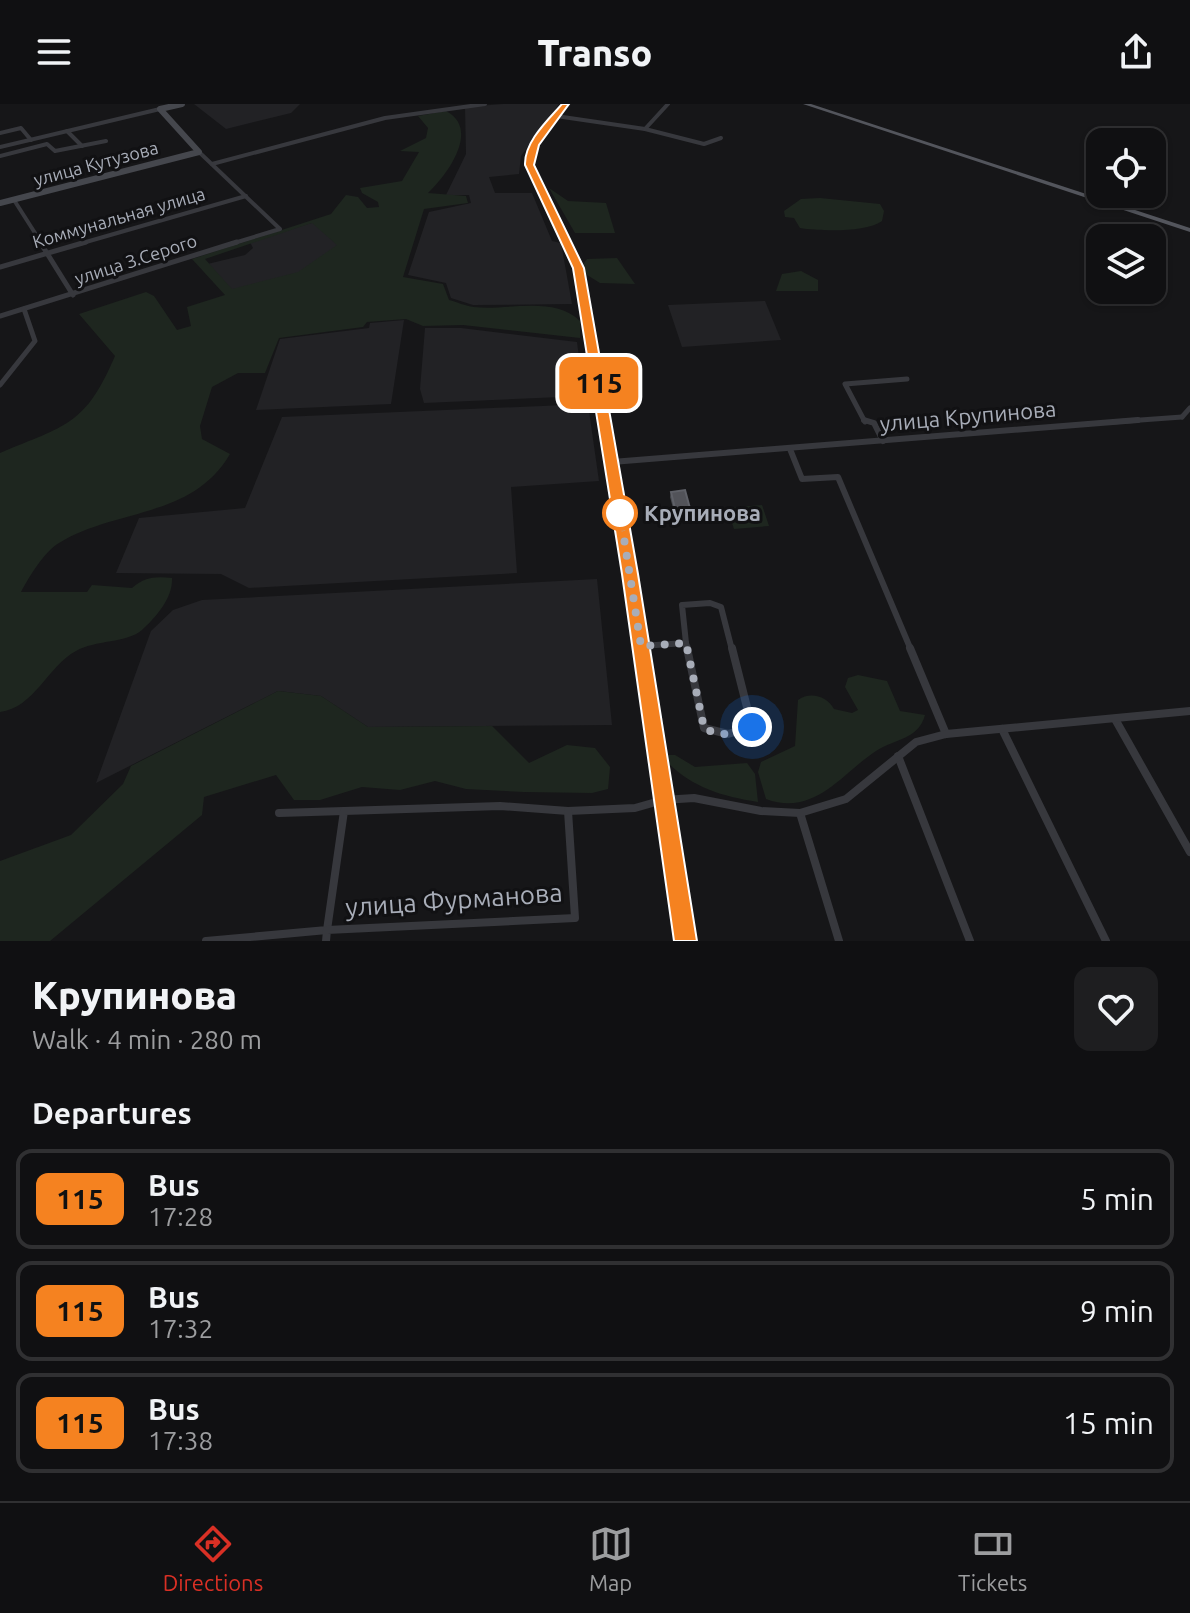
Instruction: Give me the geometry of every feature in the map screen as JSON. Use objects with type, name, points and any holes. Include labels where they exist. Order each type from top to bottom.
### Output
[{"type":"main road","points":[[806,104],[1190,230]]},
{"type":"street","points":[[0,147],[182,104]]},
{"type":"street","points":[[212,164],[385,118],[485,104]]},
{"type":"street","points":[[565,104],[534,144],[529,165],[579,268],[686,941]]},
{"type":"street","points":[[645,129],[668,104]]},
{"type":"street","points":[[160,109],[199,152],[246,196]]},
{"type":"street","points":[[556,116],[645,129],[704,144],[721,138]]},
{"type":"street","points":[[0,133],[21,128],[31,140]]},
{"type":"street","points":[[67,131],[82,146]]},
{"type":"street","points":[[42,137],[55,151],[106,141]]},
{"type":"street","points":[[0,156],[47,144]]},
{"type":"street","name":"улица Кутузова","points":[[0,203],[199,152]]},
{"type":"street","name":"улица З.Серого","points":[[0,316],[280,229],[246,196]]},
{"type":"street","name":"Коммунальная улица","points":[[0,267],[246,196]]},
{"type":"street","points":[[14,200],[73,295]]},
{"type":"street","points":[[0,385],[35,341],[24,309]]},
{"type":"street","points":[[883,441],[874,423],[865,423],[845,384],[907,379]]},
{"type":"street","points":[[1190,408],[1182,417],[1190,424]]},
{"type":"street","name":"улица Крупинова","points":[[612,462],[1182,417]]},
{"type":"street","points":[[790,449],[802,479],[838,477],[946,734]]},
{"type":"street","points":[[710,603],[721,607],[752,727],[743,733],[714,734],[704,728],[686,643],[682,605],[710,603]]},
{"type":"street","points":[[641,646],[686,643]]},
{"type":"street","points":[[279,813],[500,806],[568,811],[635,808],[663,800],[694,798],[761,811],[800,813],[846,799],[916,742],[946,734],[1190,711]]},
{"type":"street","points":[[1115,719],[1190,852]]},
{"type":"street","points":[[1002,729],[1106,941]]},
{"type":"street","points":[[898,756],[970,941]]},
{"type":"street","name":"улица Фурманова","points":[[326,941],[344,811]]},
{"type":"street","name":"улица Фурманова","points":[[206,941],[327,930],[575,918],[568,811]]},
{"type":"street","points":[[800,813],[839,941]]},
{"type":"shaded area","points":[[194,104],[300,104],[291,113],[226,129]]},
{"type":"shaded area","points":[[559,104],[521,156],[519,174],[489,177],[495,193],[532,193],[552,241],[561,243],[572,304],[473,305],[451,298],[446,283],[408,275],[429,212],[471,203],[469,195],[446,195],[466,154],[465,107]]},
{"type":"shaded area","points":[[446,111],[456,119],[461,129],[457,152],[444,175],[428,193],[466,196],[468,203],[424,209],[403,277],[443,284],[449,300],[471,306],[557,308],[580,321],[580,338],[463,325],[423,326],[406,319],[367,322],[363,327],[279,338],[265,373],[238,373],[212,387],[200,426],[202,439],[230,454],[214,475],[174,501],[104,523],[59,543],[42,559],[21,592],[87,592],[92,585],[132,588],[150,578],[172,578],[170,593],[158,613],[136,634],[76,651],[57,666],[32,695],[12,709],[0,712],[0,453],[71,420],[94,397],[115,356],[79,314],[146,292],[154,296],[177,330],[191,326],[187,307],[225,295],[192,259],[331,214],[346,195],[358,197],[367,208],[379,207],[378,202],[362,193],[360,188],[402,181],[419,152],[400,151],[426,138],[428,128],[418,116]],"holes":[[[312,223],[337,245],[298,272],[232,289],[205,259]]]},
{"type":"shaded area","points":[[549,188],[568,201],[606,203],[615,233],[575,233]]},
{"type":"shaded area","points":[[801,199],[880,204],[884,211],[882,221],[865,228],[819,230],[800,228],[794,218],[785,217],[784,211]]},
{"type":"shaded area","points":[[321,220],[341,247],[292,282],[222,291],[199,266],[245,255],[253,248],[250,242]]},
{"type":"shaded area","points":[[617,258],[635,284],[600,283],[584,273],[582,266],[587,259]]},
{"type":"shaded area","points":[[801,271],[818,280],[818,291],[776,291],[782,274]]},
{"type":"shaded area","points":[[765,301],[781,340],[682,347],[668,305]]},
{"type":"shaded area","points":[[404,320],[391,404],[256,410],[280,339],[369,328],[370,323]]},
{"type":"shaded area","points":[[425,328],[461,328],[577,342],[584,396],[424,403],[420,389]]},
{"type":"shaded area","points":[[588,404],[599,481],[511,487],[517,573],[249,588],[221,574],[116,573],[139,518],[245,508],[282,417]]},
{"type":"shaded area","points":[[762,505],[769,526],[734,529],[727,508]]},
{"type":"shaded area","points":[[597,579],[612,725],[368,727],[321,696],[278,691],[96,783],[151,631],[173,610],[202,600]]},
{"type":"shaded area","points":[[858,675],[887,681],[900,711],[925,715],[922,723],[912,734],[876,751],[813,798],[783,803],[766,799],[758,772],[761,762],[795,746],[798,700],[818,696],[834,709],[852,713],[858,710],[845,687],[848,678]]},
{"type":"shaded area","points":[[278,691],[321,696],[368,727],[492,726],[529,763],[567,745],[595,748],[610,767],[608,789],[592,793],[524,792],[466,789],[435,781],[400,790],[362,787],[320,800],[294,800],[276,775],[204,797],[202,815],[50,941],[0,941],[0,861],[71,835],[123,784],[131,766]]},
{"type":"shaded area","points":[[667,755],[675,755],[695,767],[747,763],[755,774],[758,802],[720,794],[697,784],[666,761]]},
{"type":"building","points":[[578,361],[579,373],[568,374],[567,362]]},
{"type":"building","points":[[685,490],[691,512],[676,513],[671,492]]},
{"type":"bus line","name":"115","points":[[565,104],[534,144],[529,165],[579,268],[686,941]]},
{"type":"place","name":"Крупинова","points":[[620,513]]},
{"type":"route","points":[[620,513],[641,646],[686,643],[704,728],[714,734],[743,733],[752,727]]}]
